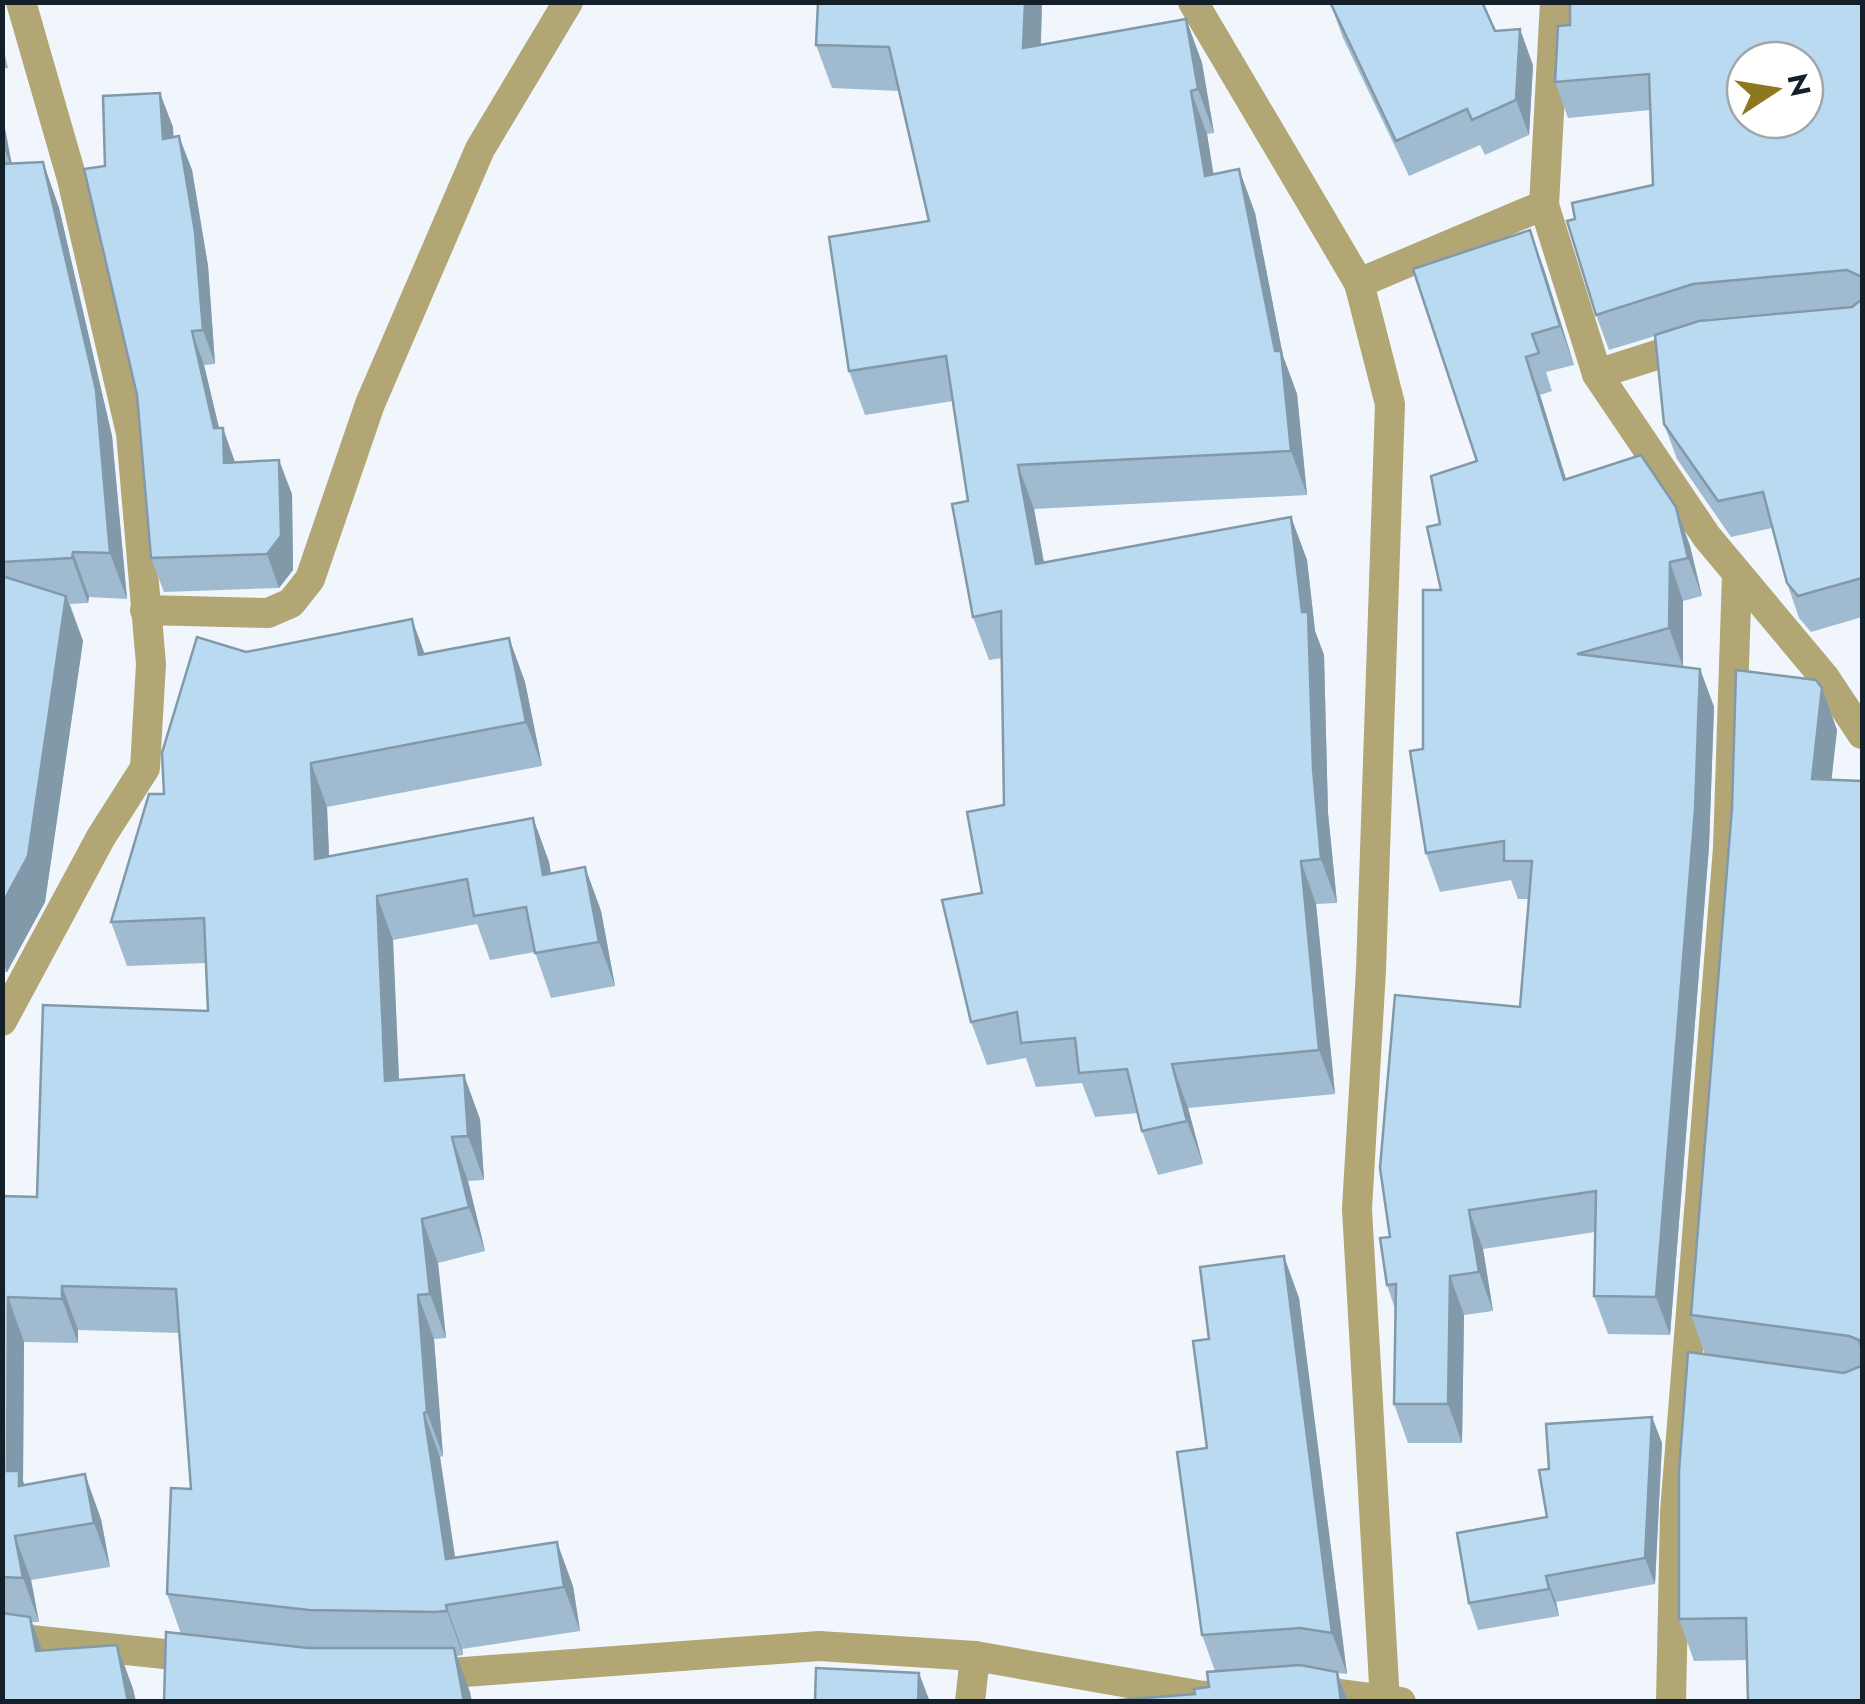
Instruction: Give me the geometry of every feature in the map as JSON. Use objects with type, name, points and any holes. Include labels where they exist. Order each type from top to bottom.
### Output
[{"type":"street","points":[[2,1020],[100,837],[146,768],[151,664],[131,434],[72,179],[21,2]]},
{"type":"street","points":[[145,610],[268,613],[292,603],[310,579],[370,404],[480,150],[568,2]]},
{"type":"street","points":[[397,1674],[452,1675],[819,1646],[974,1656],[1203,1699],[1316,1688],[1390,1700],[1357,1209],[1370,970],[1390,404],[1359,282],[1194,2]]},
{"type":"street","points":[[1555,2],[1544,204],[1597,374],[1707,537],[1825,678],[1862,734]]},
{"type":"street","points":[[37,186],[72,179]]},
{"type":"street","points":[[1359,282],[1544,204]]},
{"type":"street","points":[[1597,374],[1708,338],[1728,336]]},
{"type":"street","points":[[1671,1702],[1675,1512],[1696,1374],[1728,848],[1737,574]]},
{"type":"street","points":[[2,1637],[231,1661]]},
{"type":"street","points":[[970,1702],[974,1656]]},
{"type":"building","points":[[818,2],[1025,2],[1023,48],[1186,19],[1198,89],[1191,91],[1205,176],[1239,169],[1275,351],[1281,351],[1291,451],[1018,465],[1036,564],[1291,517],[1302,612],[1308,612],[1313,769],[1321,859],[1301,861],[1319,1050],[1172,1064],[1187,1121],[1142,1131],[1127,1069],[1079,1073],[1075,1038],[1021,1043],[1017,1012],[971,1022],[942,900],[982,893],[967,812],[1004,805],[1001,611],[973,617],[952,504],[968,501],[946,356],[849,371],[829,237],[929,221],[889,47],[816,45]]},
{"type":"building","points":[[1330,2],[1482,2],[1495,31],[1520,29],[1516,100],[1472,120],[1467,109],[1396,141]]},
{"type":"building","points":[[1570,2],[1862,2],[1862,277],[1847,270],[1693,284],[1596,315],[1567,221],[1575,219],[1572,203],[1653,185],[1649,74],[1555,82],[1558,26],[1570,25]]},
{"type":"building","points":[[160,93],[163,139],[179,136],[195,232],[203,330],[192,331],[214,428],[223,428],[224,463],[279,460],[281,536],[267,554],[151,558],[137,395],[84,169],[105,166],[103,96]]},
{"type":"building","points":[[43,162],[96,390],[110,553],[73,552],[72,558],[2,562],[2,164]]},
{"type":"building","points":[[1530,230],[1560,326],[1532,334],[1539,353],[1526,357],[1564,480],[1641,455],[1676,507],[1688,558],[1670,562],[1669,628],[1577,654],[1700,669],[1695,809],[1656,1297],[1594,1296],[1596,1191],[1469,1210],[1479,1272],[1450,1276],[1448,1404],[1394,1404],[1396,1284],[1387,1285],[1380,1238],[1390,1237],[1380,1168],[1395,995],[1520,1007],[1532,861],[1504,861],[1504,841],[1426,853],[1410,751],[1423,749],[1423,590],[1441,590],[1427,527],[1440,524],[1431,476],[1477,461],[1413,269]]},
{"type":"building","points":[[1862,299],[1862,578],[1798,596],[1787,583],[1763,492],[1718,501],[1664,424],[1655,335],[1699,321],[1852,307]]},
{"type":"building","points":[[2,576],[66,596],[28,856],[2,904]]},
{"type":"building","points":[[412,619],[419,655],[509,638],[526,722],[311,763],[315,859],[533,818],[543,875],[585,867],[599,942],[535,953],[526,907],[474,916],[467,879],[377,896],[385,1081],[464,1075],[468,1136],[452,1137],[469,1207],[422,1219],[430,1294],[418,1295],[427,1412],[424,1413],[446,1559],[557,1542],[564,1587],[446,1605],[447,1611],[435,1612],[309,1610],[167,1594],[171,1488],[191,1489],[176,1289],[62,1286],[62,1299],[8,1297],[7,1471],[19,1471],[19,1486],[85,1474],[94,1523],[15,1536],[23,1578],[2,1577],[2,1196],[37,1197],[43,1005],[208,1011],[204,918],[111,922],[149,794],[164,794],[162,753],[197,637],[246,652]]},
{"type":"building","points":[[1736,670],[1816,680],[1822,688],[1812,779],[1862,781],[1862,1349],[1859,1340],[1849,1336],[1691,1315],[1732,808]]},
{"type":"building","points":[[1284,1256],[1332,1633],[1300,1628],[1202,1635],[1177,1452],[1207,1448],[1193,1341],[1209,1339],[1200,1267]]},
{"type":"building","points":[[1688,1352],[1844,1373],[1862,1363],[1862,1702],[1748,1702],[1746,1618],[1679,1619],[1679,1471]]},
{"type":"building","points":[[1652,1417],[1645,1558],[1546,1576],[1549,1589],[1469,1603],[1457,1533],[1547,1517],[1539,1470],[1549,1469],[1546,1424]]},
{"type":"building","points":[[2,1613],[30,1617],[36,1651],[117,1645],[128,1702],[2,1702]]},
{"type":"building","points":[[166,1632],[308,1648],[454,1648],[464,1702],[164,1702]]},
{"type":"building","points":[[1300,1665],[1337,1672],[1341,1702],[1094,1702],[1195,1694],[1194,1689],[1209,1687],[1207,1672]]},
{"type":"building","points":[[816,1668],[919,1673],[918,1702],[815,1702]]}]
